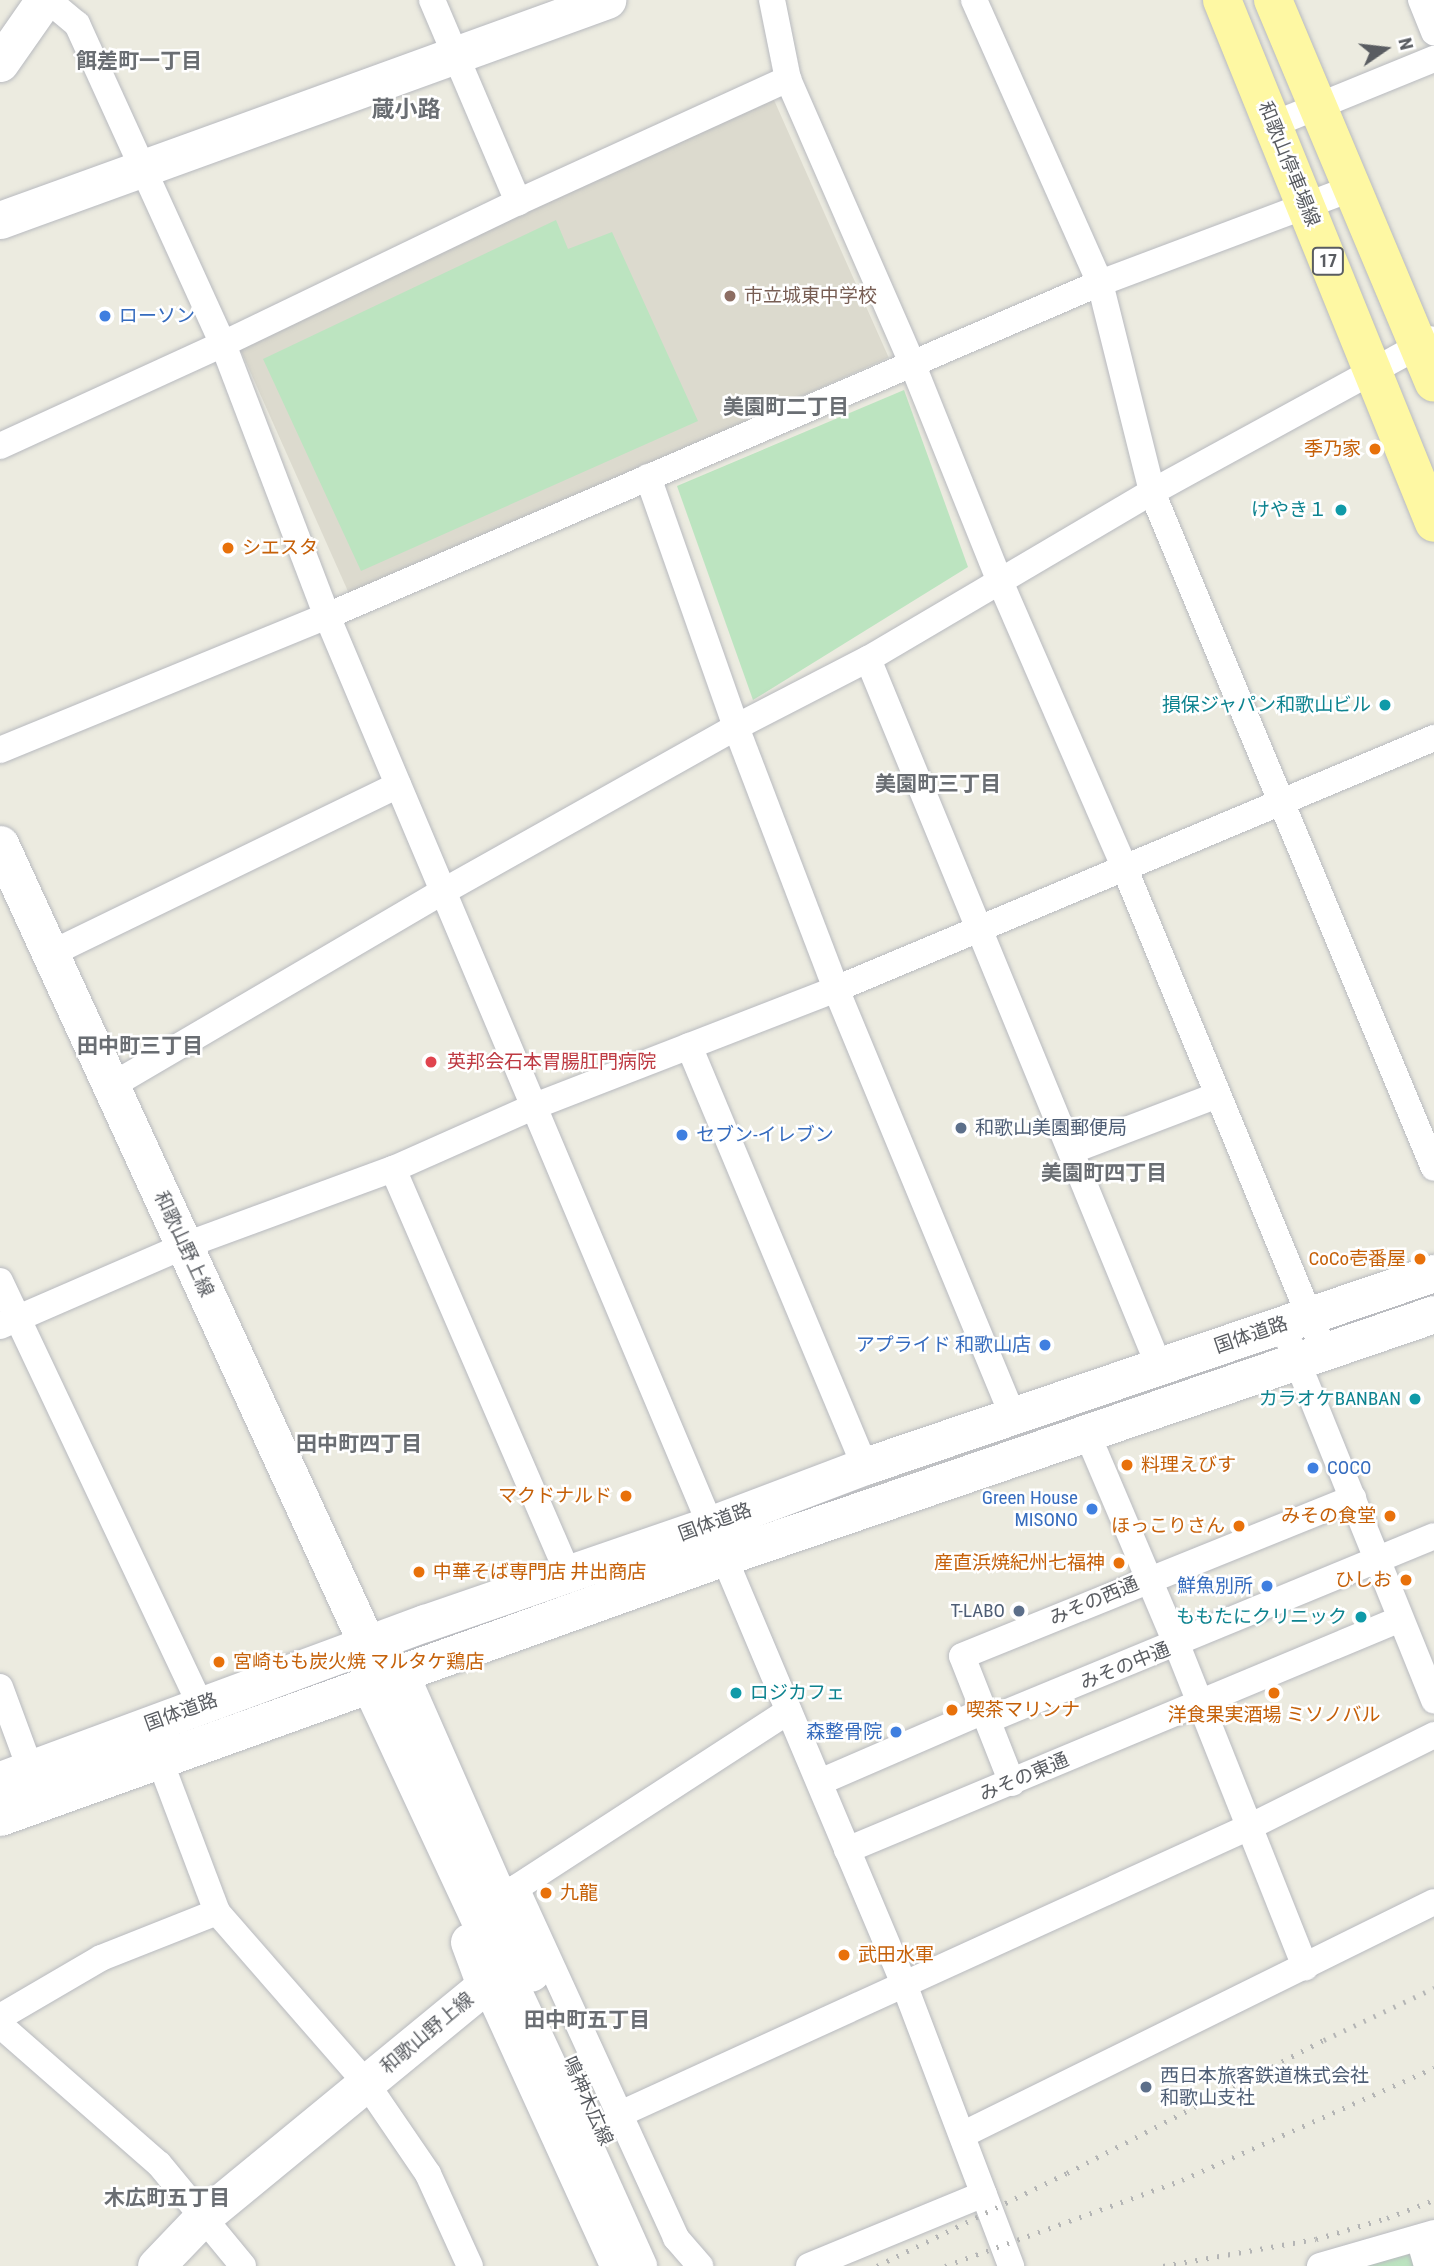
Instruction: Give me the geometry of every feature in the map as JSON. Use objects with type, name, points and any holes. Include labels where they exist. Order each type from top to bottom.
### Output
[{"type":"main road","name":"和歌山停車場線","points":[[1222,0],[1434,523]]},
{"type":"main road","name":"17","points":[[1273,0],[1350,188],[1426,342],[1434,383]]},
{"type":"street","points":[[0,63],[46,0],[76,24],[223,344],[327,617],[904,1983],[1011,2266]]},
{"type":"street","points":[[432,0],[518,202]]},
{"type":"street","points":[[0,220],[607,0]]},
{"type":"street","points":[[772,0],[788,79],[912,363],[999,579],[1124,867],[1218,1095],[1311,1356],[1353,1498],[1434,1700]]},
{"type":"street","points":[[974,0],[1100,283],[1152,492],[1434,1168]]},
{"type":"street","points":[[1421,0],[1434,32]]},
{"type":"street","points":[[1272,125],[1434,59]]},
{"type":"street","points":[[0,446],[223,344],[518,202],[788,79]]},
{"type":"street","points":[[0,750],[327,617],[1100,283],[1306,207],[1350,188]]},
{"type":"street","points":[[111,1086],[444,891],[736,727],[868,659],[999,579],[1152,492],[1426,342]]},
{"type":"street","points":[[648,477],[736,727],[836,989],[1013,1416]]},
{"type":"street","points":[[868,659],[1159,1366]]},
{"type":"street","points":[[9,1323],[186,1245],[393,1169],[535,1106],[836,989],[1434,738]]},
{"type":"street","points":[[50,954],[398,785]]},
{"type":"street","name":"和歌山野上線","points":[[2,856],[186,1245],[367,1644],[494,1895],[466,1933],[485,1985],[203,2217],[156,2266]]},
{"type":"street","points":[[690,1046],[864,1466]]},
{"type":"street","points":[[1071,1151],[1218,1095]]},
{"type":"street","points":[[393,1169],[568,1573]]},
{"type":"street","name":"国体道路","points":[[0,1817],[385,1680],[718,1541],[864,1466],[1434,1273]]},
{"type":"street","points":[[0,1281],[9,1323],[200,1705]]},
{"type":"street","name":"国体道路","points":[[15,1774],[146,1724],[568,1573],[718,1541],[1086,1432],[1434,1314]]},
{"type":"street","points":[[1086,1432],[1177,1645],[1305,1967]]},
{"type":"street","name":"みその西通","points":[[1012,1783],[962,1656],[1353,1498]]},
{"type":"street","name":"みその中通","points":[[820,1782],[986,1716],[1177,1645],[1434,1536]]},
{"type":"street","name":"みその東通","points":[[846,1850],[1400,1619]]},
{"type":"street","points":[[0,1687],[15,1774]]},
{"type":"street","points":[[700,2266],[697,2259],[676,2238],[618,2115],[494,1895],[789,1711]]},
{"type":"street","points":[[146,1724],[217,1912],[366,2083],[428,2174],[470,2266]]},
{"type":"street","points":[[618,2115],[1249,1826],[1434,1735]]},
{"type":"street","name":"鳴神木広線","points":[[494,1895],[638,2266]]},
{"type":"street","name":"鳴神木広線","points":[[494,1895],[664,2266]]},
{"type":"street","points":[[962,2135],[1434,1902]]},
{"type":"street","points":[[0,2017],[101,1958],[217,1912]]},
{"type":"street","points":[[485,1985],[613,2266]]},
{"type":"street","points":[[0,2025],[159,2164],[243,2266]]},
{"type":"street","points":[[809,2266],[984,2194]]},
{"type":"street","points":[[1320,2266],[1427,2235],[1427,2266]]},
{"type":"shaded area","points":[[774,100],[889,358],[351,597],[236,340]]},
{"type":"green space","points":[[556,220],[568,249],[612,232],[698,421],[361,571],[263,359]]},
{"type":"green space","points":[[904,390],[968,567],[753,700],[677,486]]},
{"type":"green space","points":[[1411,2254],[1414,2266],[1359,2266]]},
{"type":"railway","points":[[877,2266],[1067,2173],[1324,2040],[1434,1988]]},
{"type":"railway","points":[[945,2266],[1182,2180],[1434,2068]]},
{"type":"railway","points":[[1163,2266],[1316,2239],[1387,2218],[1434,2200]]},
{"type":"place","name":"市立城東中学校","points":[[730,296]]},
{"type":"place","name":"ローソン","points":[[105,316]]},
{"type":"place","name":"季乃家","points":[[1375,449]]},
{"type":"place","name":"けやき１","points":[[1341,510]]},
{"type":"place","name":"シエスタ","points":[[228,548]]},
{"type":"place","name":"損保ジャパン和歌山ビル","points":[[1385,705]]},
{"type":"place","name":"英邦会石本胃腸肛門病院","points":[[431,1062]]},
{"type":"place","name":"和歌山美園郵便局","points":[[961,1128]]},
{"type":"place","name":"セブン-イレブン","points":[[682,1135]]},
{"type":"place","name":"CoCo壱番屋","points":[[1420,1259]]},
{"type":"place","name":"アプライド 和歌山店","points":[[1045,1345]]},
{"type":"place","name":"カラオケBANBAN","points":[[1415,1399]]},
{"type":"place","name":"料理えびす","points":[[1127,1465]]},
{"type":"place","name":"COCO","points":[[1313,1468]]},
{"type":"place","name":"マクドナルド","points":[[626,1496]]},
{"type":"place","name":"Green House MISONO","points":[[1092,1509]]},
{"type":"place","name":"みその食堂","points":[[1390,1516]]},
{"type":"place","name":"ほっこりさん","points":[[1239,1526]]},
{"type":"place","name":"産直浜焼紀州七福神","points":[[1119,1563]]},
{"type":"place","name":"中華そば専門店 井出商店","points":[[419,1572]]},
{"type":"place","name":"ひしお","points":[[1406,1580]]},
{"type":"place","name":"鮮魚別所","points":[[1267,1586]]},
{"type":"place","name":"T-LABO","points":[[1019,1611]]},
{"type":"place","name":"ももたにクリニック","points":[[1361,1617]]},
{"type":"place","name":"宮崎もも炭火焼 マルタケ鶏店","points":[[219,1662]]},
{"type":"place","name":"ロジカフェ","points":[[736,1693]]},
{"type":"place","name":"洋食果実酒場 ミソノバル","points":[[1274,1693]]},
{"type":"place","name":"喫茶マリンナ","points":[[952,1710]]},
{"type":"place","name":"森整骨院","points":[[896,1732]]},
{"type":"place","name":"九龍","points":[[546,1893]]},
{"type":"place","name":"武田水軍","points":[[844,1955]]},
{"type":"place","name":"西日本旅客鉄道株式会社 和歌山支社","points":[[1146,2087]]},
{"type":"district","name":"餌差町一丁目","points":[[139,61]]},
{"type":"district","name":"蔵小路","points":[[406,110]]},
{"type":"district","name":"美園町二丁目","points":[[786,407]]},
{"type":"district","name":"美園町三丁目","points":[[938,784]]},
{"type":"district","name":"田中町三丁目","points":[[140,1046]]},
{"type":"district","name":"美園町四丁目","points":[[1104,1173]]},
{"type":"district","name":"田中町四丁目","points":[[359,1444]]},
{"type":"district","name":"田中町五丁目","points":[[587,2020]]},
{"type":"district","name":"木広町五丁目","points":[[167,2198]]}]
